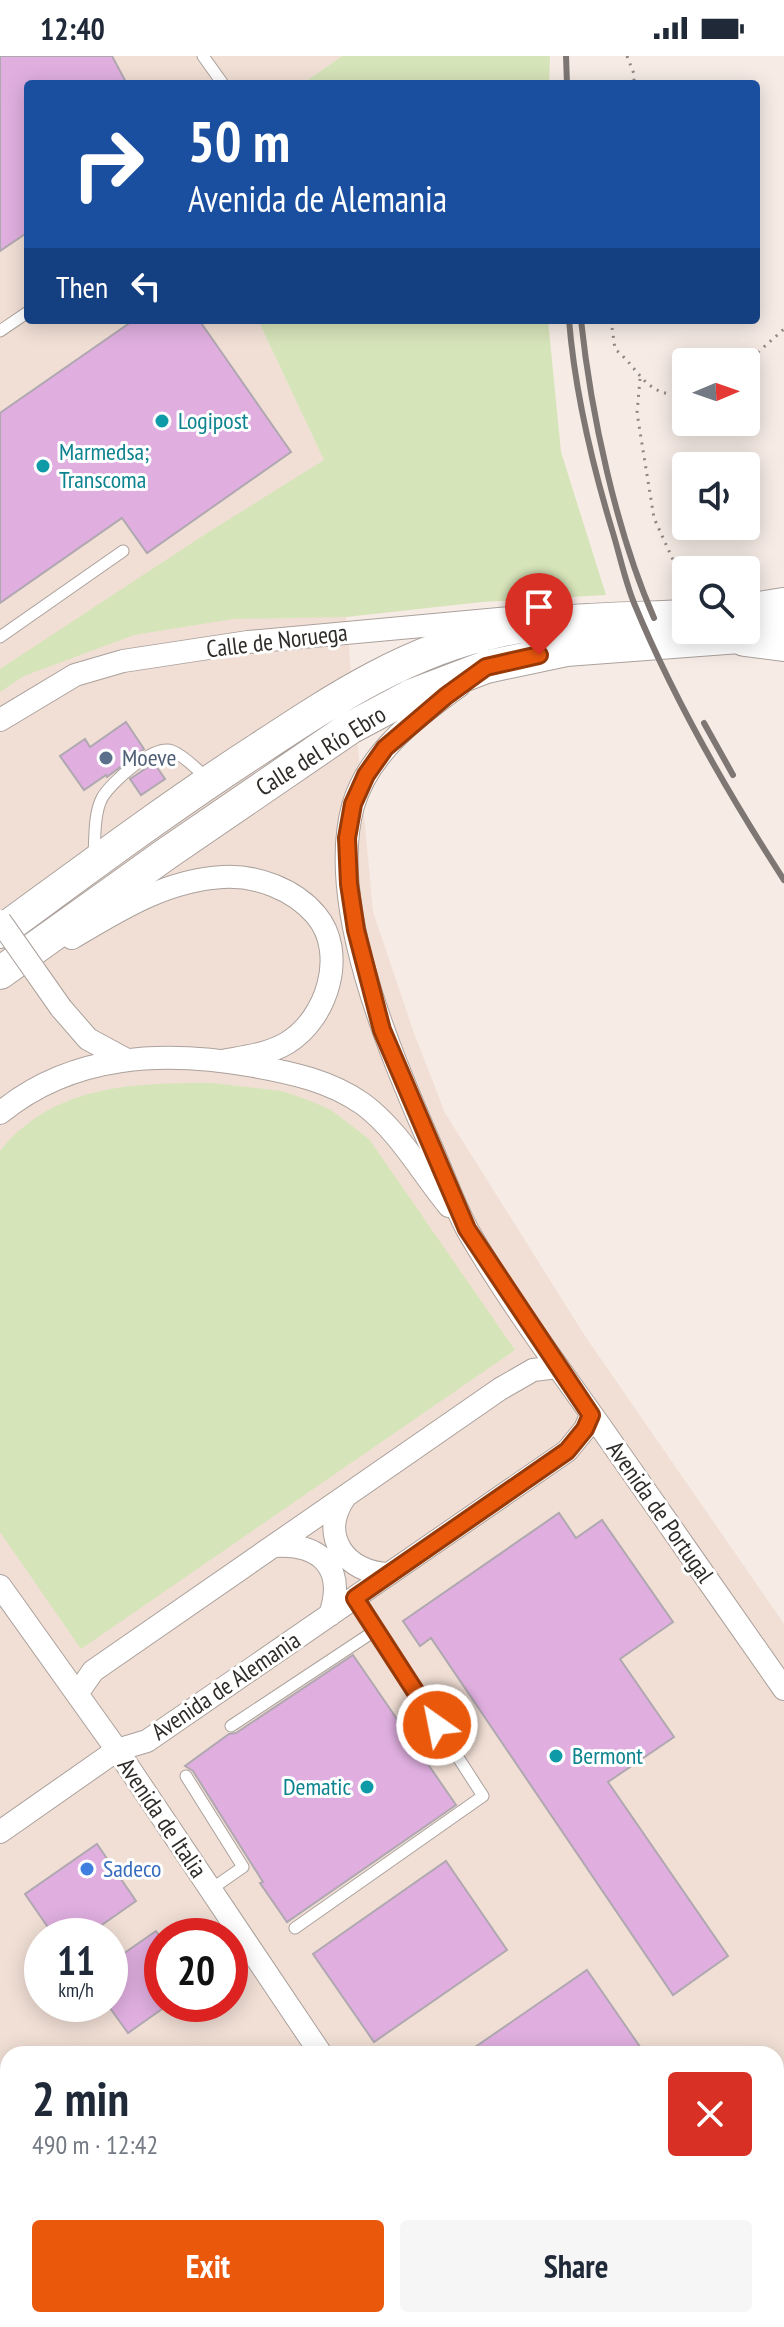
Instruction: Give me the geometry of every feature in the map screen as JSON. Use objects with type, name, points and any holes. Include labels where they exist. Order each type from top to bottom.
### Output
[{"type":"highway","points":[[760,616],[784,608]]},
{"type":"highway","points":[[760,628],[784,641]]},
{"type":"main road","name":"Calle del Río Ebro","points":[[760,618],[784,614]]},
{"type":"main road","name":"Calle del Río Ebro","points":[[0,932],[210,781],[323,706],[370,678],[418,655],[499,631],[568,622],[672,617]]},
{"type":"main road","name":"Calle del Río Ebro","points":[[760,626],[784,634]]},
{"type":"main road","name":"Calle del Río Ebro","points":[[0,973],[350,728],[410,696],[486,667],[672,633]]},
{"type":"street","name":"Calle de Noruega","points":[[0,720],[35,696],[75,675],[123,661],[248,642],[497,618],[568,622]]},
{"type":"street","name":"Avenida de Portugal","points":[[486,667],[446,696],[385,748],[366,775],[353,804],[347,838],[349,884],[356,930],[374,1004],[391,1055],[467,1229],[591,1415],[784,1689]]},
{"type":"street","points":[[0,982],[138,898],[179,884],[225,877],[270,884],[302,901],[318,917],[332,962],[329,987],[317,1014],[304,1030],[287,1043],[223,1061]]},
{"type":"street","points":[[0,921],[61,1008],[88,1039],[125,1059]]},
{"type":"street","points":[[0,1113],[34,1089],[68,1073],[125,1059],[161,1057],[223,1061],[310,1079],[348,1095],[366,1107],[406,1147],[467,1229]]},
{"type":"street","points":[[77,1694],[93,1671],[516,1378],[533,1370],[558,1367]]},
{"type":"street","name":"Avenida de Alemania","points":[[0,1832],[117,1750],[147,1741],[567,1451],[585,1429],[591,1415]]},
{"type":"street","points":[[345,1496],[339,1506],[334,1530],[340,1550],[364,1570],[389,1574]]},
{"type":"street","points":[[274,1546],[307,1548],[327,1563],[335,1584],[330,1615]]},
{"type":"street","name":"Avenida de Italia","points":[[0,1586],[117,1750],[316,2046]]},
{"type":"lane","points":[[203,56],[220,80]]},
{"type":"lane","points":[[0,331],[24,315]]},
{"type":"lane","points":[[0,637],[123,551]]},
{"type":"lane","points":[[94,863],[101,800],[118,779],[155,751],[170,749],[210,781]]},
{"type":"lane","points":[[295,1928],[483,1796],[355,1598]]},
{"type":"lane","points":[[231,1726],[376,1630]]},
{"type":"lane","points":[[186,1776],[243,1867],[210,1890]]},
{"type":"path","points":[[627,56],[634,80]]},
{"type":"path","points":[[612,324],[615,349],[628,359],[640,379],[672,394]]},
{"type":"path","points":[[760,348],[784,329]]},
{"type":"path","points":[[640,379],[637,413],[654,518],[672,558]]},
{"type":"shaded area","points":[[0,56],[342,56],[308,80],[24,80],[24,324],[260,324],[324,460],[346,617],[373,912],[445,1113],[585,1336],[784,1624],[784,2046],[0,2046]]},
{"type":"green space","points":[[342,56],[550,56],[549,80],[308,80]]},
{"type":"green space","points":[[260,324],[548,324],[561,452],[606,595],[482,602],[346,617],[233,619],[134,635],[24,676],[0,692],[0,669],[324,460]]},
{"type":"green space","points":[[212,1083],[282,1091],[308,1100],[331,1110],[369,1139],[515,1350],[81,1649],[0,1532],[0,1151],[21,1129],[45,1112],[70,1100],[125,1087]]},
{"type":"building","points":[[0,56],[112,56],[125,80],[24,80],[24,235],[0,251]]},
{"type":"building","name":"Logipost","points":[[128,324],[202,324],[291,452],[147,553],[122,518],[0,603],[0,413]]},
{"type":"building","points":[[126,722],[144,749],[84,790],[60,756],[85,739],[90,747]]},
{"type":"building","points":[[154,763],[165,779],[141,795],[130,779]]},
{"type":"building","name":"Bermont","points":[[559,1513],[576,1538],[602,1520],[673,1622],[620,1659],[674,1737],[608,1782],[728,1956],[673,1995],[431,1638],[420,1646],[403,1621]]},
{"type":"building","name":"Dematic","points":[[353,1655],[456,1805],[287,1922],[193,1771],[185,1766],[229,1734],[236,1733]]},
{"type":"building","name":"Sadeco","points":[[97,1844],[136,1901],[112,1918],[42,1918],[25,1894]]},
{"type":"building","points":[[446,1861],[507,1950],[374,2042],[313,1954]]},
{"type":"building","points":[[144,1939],[144,2022],[128,2033],[120,2022],[128,2022],[128,1950]]},
{"type":"building","points":[[587,1970],[639,2046],[477,2046]]},
{"type":"railway","points":[[566,56],[567,80]]},
{"type":"railway","points":[[569,324],[575,374],[591,455],[634,603],[666,675],[703,745],[784,880]]},
{"type":"railway","points":[[582,324],[591,394],[607,472],[628,548],[654,618]]},
{"type":"railway","points":[[704,723],[733,775]]},
{"type":"place","name":"Logipost","points":[[162,421]]},
{"type":"place","name":"Marmedsa; Transcoma","points":[[43,466]]},
{"type":"place","name":"Moeve","points":[[106,758]]},
{"type":"place","name":"Bermont","points":[[556,1756]]},
{"type":"place","name":"Dematic","points":[[367,1787]]},
{"type":"place","name":"Sadeco","points":[[87,1869]]},
{"type":"route","points":[[437,1725],[355,1598],[567,1451],[578,1440],[591,1415],[467,1229],[391,1055],[374,1004],[356,930],[349,884],[347,838],[353,804],[366,775],[385,748],[407,727],[486,667],[539,655]]}]
